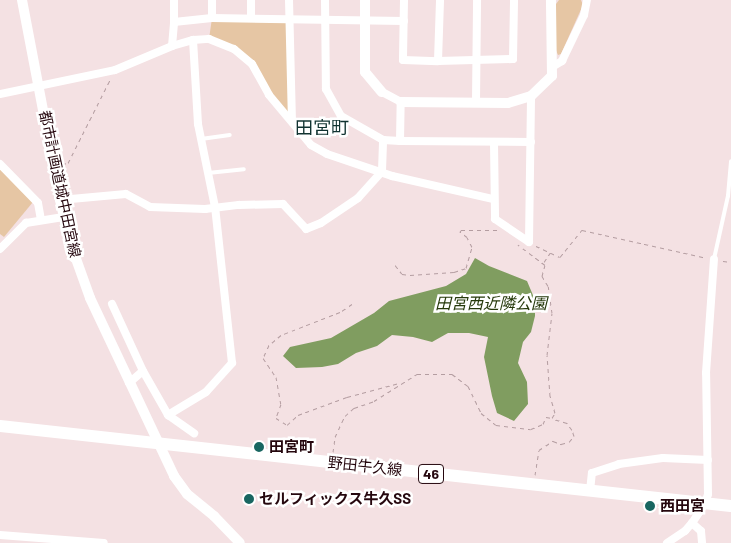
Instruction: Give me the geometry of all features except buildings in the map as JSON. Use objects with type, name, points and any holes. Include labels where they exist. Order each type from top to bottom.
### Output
[{"type":"main road","name":"野田牛久線","points":[[0,426],[332,463],[535,481],[590,491],[731,506]]},
{"type":"street","name":"都市計画道城中田宮線","points":[[22,0],[60,200],[82,281],[157,443],[181,487],[228,528],[240,543]]},
{"type":"street","points":[[172,46],[174,0]]},
{"type":"street","points":[[212,0],[212,18]]},
{"type":"street","points":[[251,0],[251,18]]},
{"type":"street","points":[[289,0],[292,121]]},
{"type":"street","points":[[325,0],[326,89],[341,116],[383,140],[531,142]]},
{"type":"street","points":[[365,0],[365,72],[382,92],[401,102],[508,103],[531,96],[552,76],[551,0]]},
{"type":"street","points":[[404,0],[404,60],[513,59],[514,0]]},
{"type":"street","points":[[438,60],[440,0]]},
{"type":"street","points":[[476,102],[477,0]]},
{"type":"street","points":[[552,67],[562,61],[584,15],[587,0]]},
{"type":"street","points":[[174,22],[212,18],[289,18],[366,22],[404,21]]},
{"type":"street","points":[[0,94],[115,70],[172,46],[193,40],[209,39],[234,49],[252,64],[269,95],[311,145],[326,154],[382,171],[392,176],[493,199]]},
{"type":"street","points":[[168,414],[206,392],[232,363],[214,207],[198,124],[193,40]]},
{"type":"street","points":[[529,242],[531,96]]},
{"type":"street","points":[[400,141],[401,102]]},
{"type":"street","points":[[60,200],[126,194],[150,207],[204,209],[283,204],[306,229],[321,223],[358,198],[382,171],[383,140]]},
{"type":"street","points":[[494,143],[493,199],[495,219],[529,242]]},
{"type":"street","points":[[0,164],[38,203],[41,220]]},
{"type":"street","points":[[0,249],[26,223],[64,217]]},
{"type":"street","points":[[667,543],[685,531],[705,504],[708,494],[706,373],[714,259]]},
{"type":"street","points":[[112,304],[143,372],[168,414],[194,433]]},
{"type":"street","points":[[129,383],[143,372]]},
{"type":"street","points":[[590,491],[592,473],[619,464],[663,458],[708,460]]},
{"type":"street","points":[[692,522],[701,532],[702,543]]},
{"type":"street","points":[[0,535],[104,543]]},
{"type":"lane","points":[[201,139],[230,135]]},
{"type":"lane","points":[[714,259],[728,196],[731,160]]},
{"type":"lane","points":[[208,173],[244,169]]},
{"type":"path","points":[[54,166],[68,163],[115,70]]},
{"type":"path","points":[[395,265],[402,274],[410,275],[454,272],[466,268],[472,247],[467,237],[460,232],[461,230],[499,230]]},
{"type":"path","points":[[529,242],[560,257],[582,230],[731,262]]},
{"type":"path","points":[[512,240],[544,263]]},
{"type":"path","points":[[551,252],[544,263],[542,276],[548,286],[552,313],[547,355],[550,396],[555,413],[552,418]]},
{"type":"path","points":[[352,304],[340,312],[281,335],[269,344],[263,358],[276,377],[281,404],[276,418],[287,425],[298,415],[347,397],[401,382]]},
{"type":"path","points":[[332,463],[335,438],[345,416],[354,408],[374,401],[401,382],[417,374],[452,374],[468,386],[481,413],[496,425],[531,429],[543,424],[546,417],[567,423],[574,436],[570,442],[561,444],[553,441],[539,450],[535,481]]},
{"type":"shaded area","points":[[559,0],[581,0],[583,5],[561,54],[558,55],[555,48],[556,4]]},
{"type":"shaded area","points":[[212,18],[289,18],[292,121],[269,95],[252,64],[234,49],[209,39]]},
{"type":"shaded area","points":[[0,166],[33,202],[4,237],[0,234]]},
{"type":"water","name":"田宮西近隣公園","points":[[475,258],[489,266],[527,281],[535,300],[535,316],[531,332],[523,342],[518,363],[527,382],[528,404],[514,421],[497,413],[484,357],[488,337],[469,333],[448,333],[432,342],[413,337],[392,335],[377,346],[356,353],[338,364],[322,367],[296,368],[283,356],[290,347],[331,338],[374,313],[389,301],[446,286],[466,274]]},
{"type":"place","name":"田宮町","points":[[259,447]]},
{"type":"place","name":"セルフィックス牛久SS","points":[[249,499]]},
{"type":"place","name":"西田宮","points":[[650,506]]},
{"type":"district","name":"田宮町","points":[[322,127]]}]
